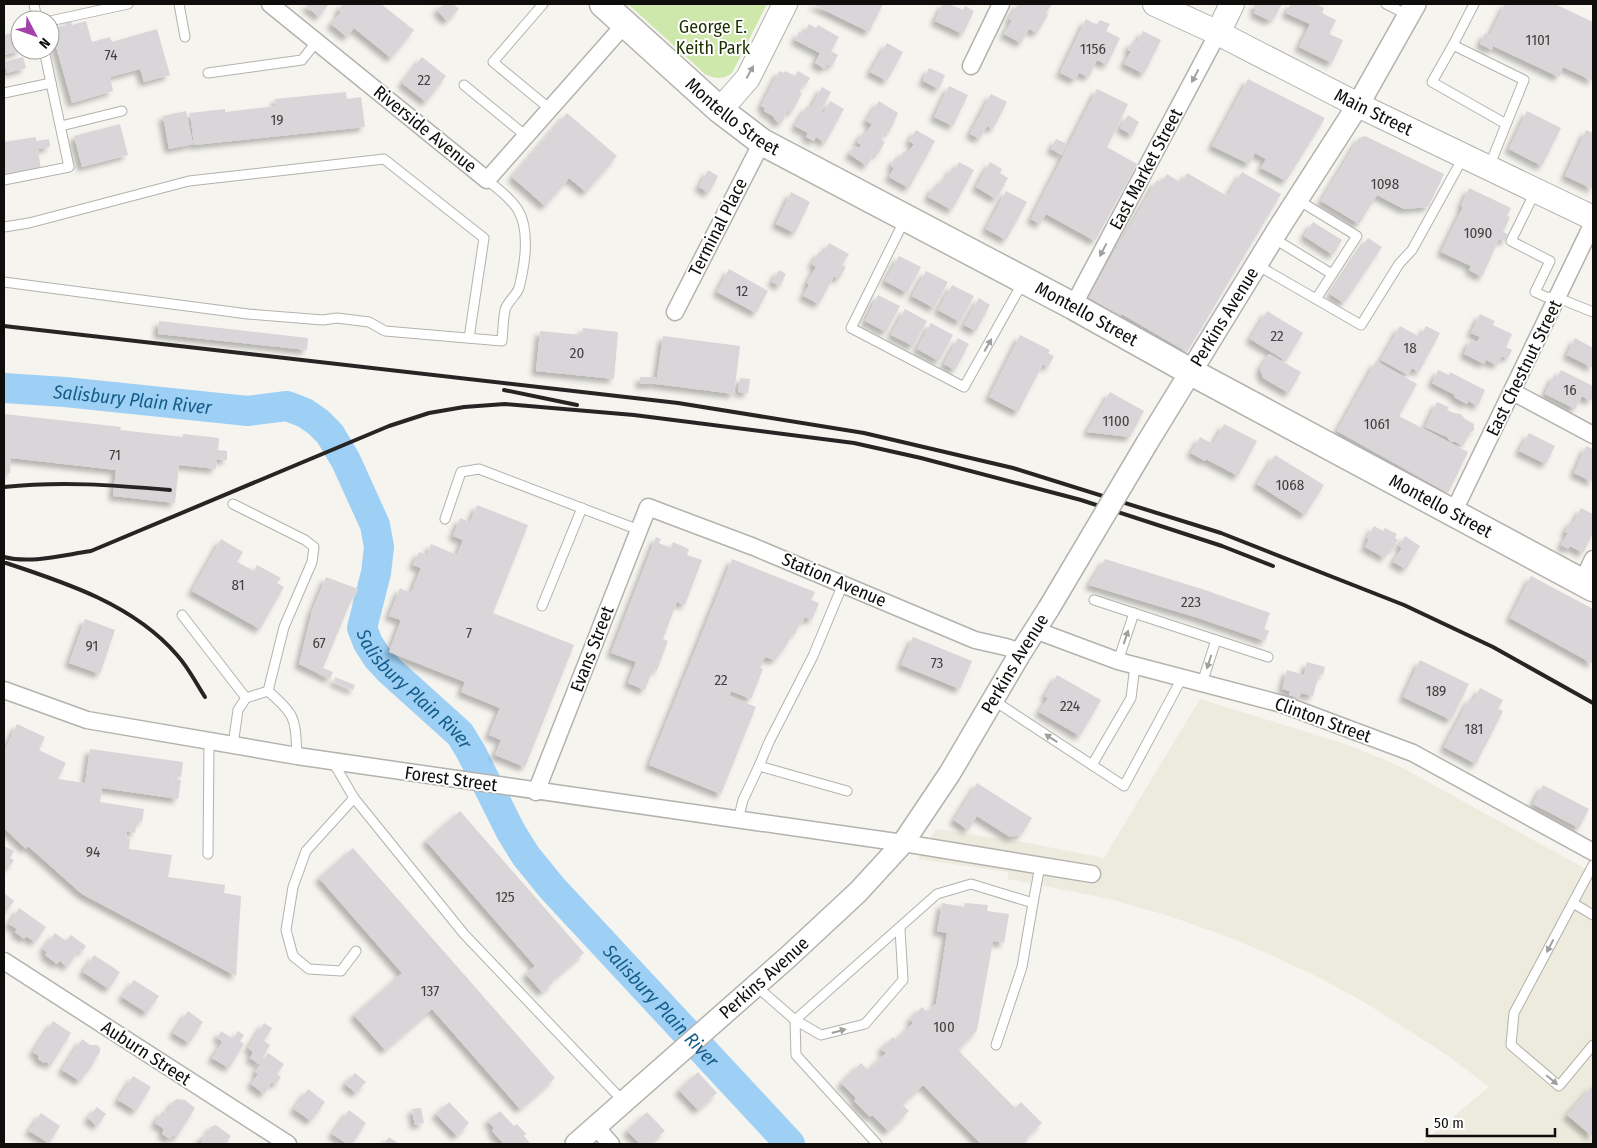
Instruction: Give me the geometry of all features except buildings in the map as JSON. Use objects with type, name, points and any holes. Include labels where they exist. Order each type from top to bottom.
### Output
[{"type":"main road","name":"Montello Street","points":[[603,4],[720,110],[762,142],[1073,306],[1191,372],[1454,513],[1590,577]]},
{"type":"main road","points":[[720,110],[748,78],[786,4]]},
{"type":"main road","name":"Main Street","points":[[1155,4],[1218,33],[1358,105],[1593,218]]},
{"type":"main road","points":[[1218,33],[1232,4]]},
{"type":"street","name":"Riverside Avenue","points":[[270,4],[487,180],[625,24]]},
{"type":"street","points":[[971,66],[1002,4]]},
{"type":"street","name":"Perkins Avenue","points":[[576,1144],[756,986],[858,892],[903,843],[950,773],[1191,372],[1273,238],[1358,105],[1412,10]]},
{"type":"street","name":"East Market Street","points":[[1073,306],[1218,33]]},
{"type":"street","name":"Terminal Place","points":[[675,312],[762,142]]},
{"type":"street","name":"East Chestnut Street","points":[[1454,513],[1593,223]]},
{"type":"street","points":[[1513,392],[1593,435]]},
{"type":"street","name":"Evans Street","points":[[536,792],[648,507]]},
{"type":"street","name":"Station Avenue","points":[[648,507],[754,547],[974,640],[1021,652]]},
{"type":"street","name":"Clinton Street","points":[[1035,630],[1118,661],[1282,704],[1413,753],[1593,852]]},
{"type":"street","name":"Forest Street","points":[[4,690],[87,720],[332,762],[903,843],[1092,874]]},
{"type":"street","name":"Auburn Street","points":[[4,961],[288,1144]]},
{"type":"street","points":[[596,1127],[611,1144]]},
{"type":"lane","points":[[60,19],[128,4]]},
{"type":"lane","points":[[179,4],[185,36]]},
{"type":"lane","points":[[543,4],[493,62],[550,109]]},
{"type":"lane","points":[[1386,4],[1412,10]]},
{"type":"lane","points":[[1474,4],[1432,82],[1506,124]]},
{"type":"lane","points":[[208,73],[302,60],[317,41]]},
{"type":"lane","points":[[1453,45],[1524,80],[1489,168]]},
{"type":"lane","points":[[4,180],[69,168],[46,60]]},
{"type":"lane","points":[[4,93],[52,84]]},
{"type":"lane","points":[[464,85],[526,136]]},
{"type":"lane","points":[[61,126],[122,111]]},
{"type":"lane","points":[[1257,265],[1361,325],[1399,264],[1412,250],[1464,156]]},
{"type":"lane","points":[[4,227],[29,223],[189,181],[384,160],[484,238],[469,338]]},
{"type":"lane","points":[[4,282],[248,314],[323,320],[337,318],[369,322],[385,331],[502,341],[505,308],[518,290],[523,270],[526,238],[525,224],[520,212],[512,202],[487,180]]},
{"type":"lane","points":[[1536,190],[1511,241],[1550,261],[1535,292],[1558,298],[1593,312]]},
{"type":"lane","points":[[1297,200],[1357,236],[1316,300]]},
{"type":"lane","points":[[906,218],[851,328],[964,387],[1024,280]]},
{"type":"lane","points":[[1273,238],[1332,274]]},
{"type":"lane","points":[[445,519],[461,472],[479,469],[639,530]]},
{"type":"lane","points":[[233,504],[306,540],[314,547],[312,562],[284,627],[268,691]]},
{"type":"lane","points":[[542,606],[582,508]]},
{"type":"lane","points":[[738,820],[744,800],[769,742],[813,656],[843,584]]},
{"type":"lane","points":[[1094,600],[1268,657]]},
{"type":"lane","points":[[1118,661],[1134,613]]},
{"type":"lane","points":[[182,615],[246,698]]},
{"type":"lane","points":[[1202,683],[1216,640]]},
{"type":"lane","points":[[1092,765],[1131,698],[1135,665]]},
{"type":"lane","points":[[993,700],[1124,786],[1182,678]]},
{"type":"lane","points":[[233,745],[238,710],[246,698],[268,691]]},
{"type":"lane","points":[[268,691],[292,715],[296,729],[297,756]]},
{"type":"lane","points":[[208,854],[210,741]]},
{"type":"lane","points":[[332,762],[354,798],[464,934],[624,1102]]},
{"type":"lane","points":[[759,766],[848,790]]},
{"type":"lane","points":[[354,798],[306,850],[293,887],[286,930],[293,956],[309,970],[341,971],[356,951]]},
{"type":"lane","points":[[1593,865],[1514,1013],[1511,1045],[1559,1086],[1593,1045]]},
{"type":"lane","points":[[996,1045],[1022,967],[1040,866]]},
{"type":"lane","points":[[878,1144],[796,1055],[796,1020],[937,894],[971,884],[1033,903]]},
{"type":"lane","points":[[1573,903],[1593,915]]},
{"type":"lane","points":[[756,986],[796,1020],[821,1036],[865,1024],[903,980],[900,929]]},
{"type":"shaded area","points":[[1200,699],[1342,743],[1383,759],[1401,767],[1593,873],[1593,1144],[1421,1144],[1489,1087],[1447,1055],[1364,1002],[1320,978],[1271,955],[1223,935],[1166,915],[1110,899],[1008,879],[1008,872],[918,859],[936,829],[1028,843],[1104,858]]},
{"type":"green space","name":"George E. Keith Park","points":[[628,4],[767,4],[732,73],[719,78],[705,74]]},
{"type":"waterway","name":"Salisbury Plain River","points":[[4,388],[65,392],[248,411],[287,406],[305,413],[318,422],[330,434],[346,461],[375,525],[379,547],[376,573],[362,628],[368,643],[377,657],[460,734],[511,832],[526,856],[552,888],[790,1144]]},
{"type":"railway","points":[[4,326],[678,403],[864,433],[1013,468],[1221,533],[1404,605],[1493,647],[1593,703]]},
{"type":"railway","points":[[504,390],[577,405]]},
{"type":"railway","points":[[4,557],[25,560],[91,551],[389,426],[429,413],[464,407],[505,404],[634,415],[854,443],[921,458],[1081,500],[1222,546],[1273,566]]},
{"type":"railway","points":[[4,487],[67,484],[170,490]]},
{"type":"railway","points":[[6,563],[76,588],[120,609],[141,622],[177,655],[205,697]]}]
